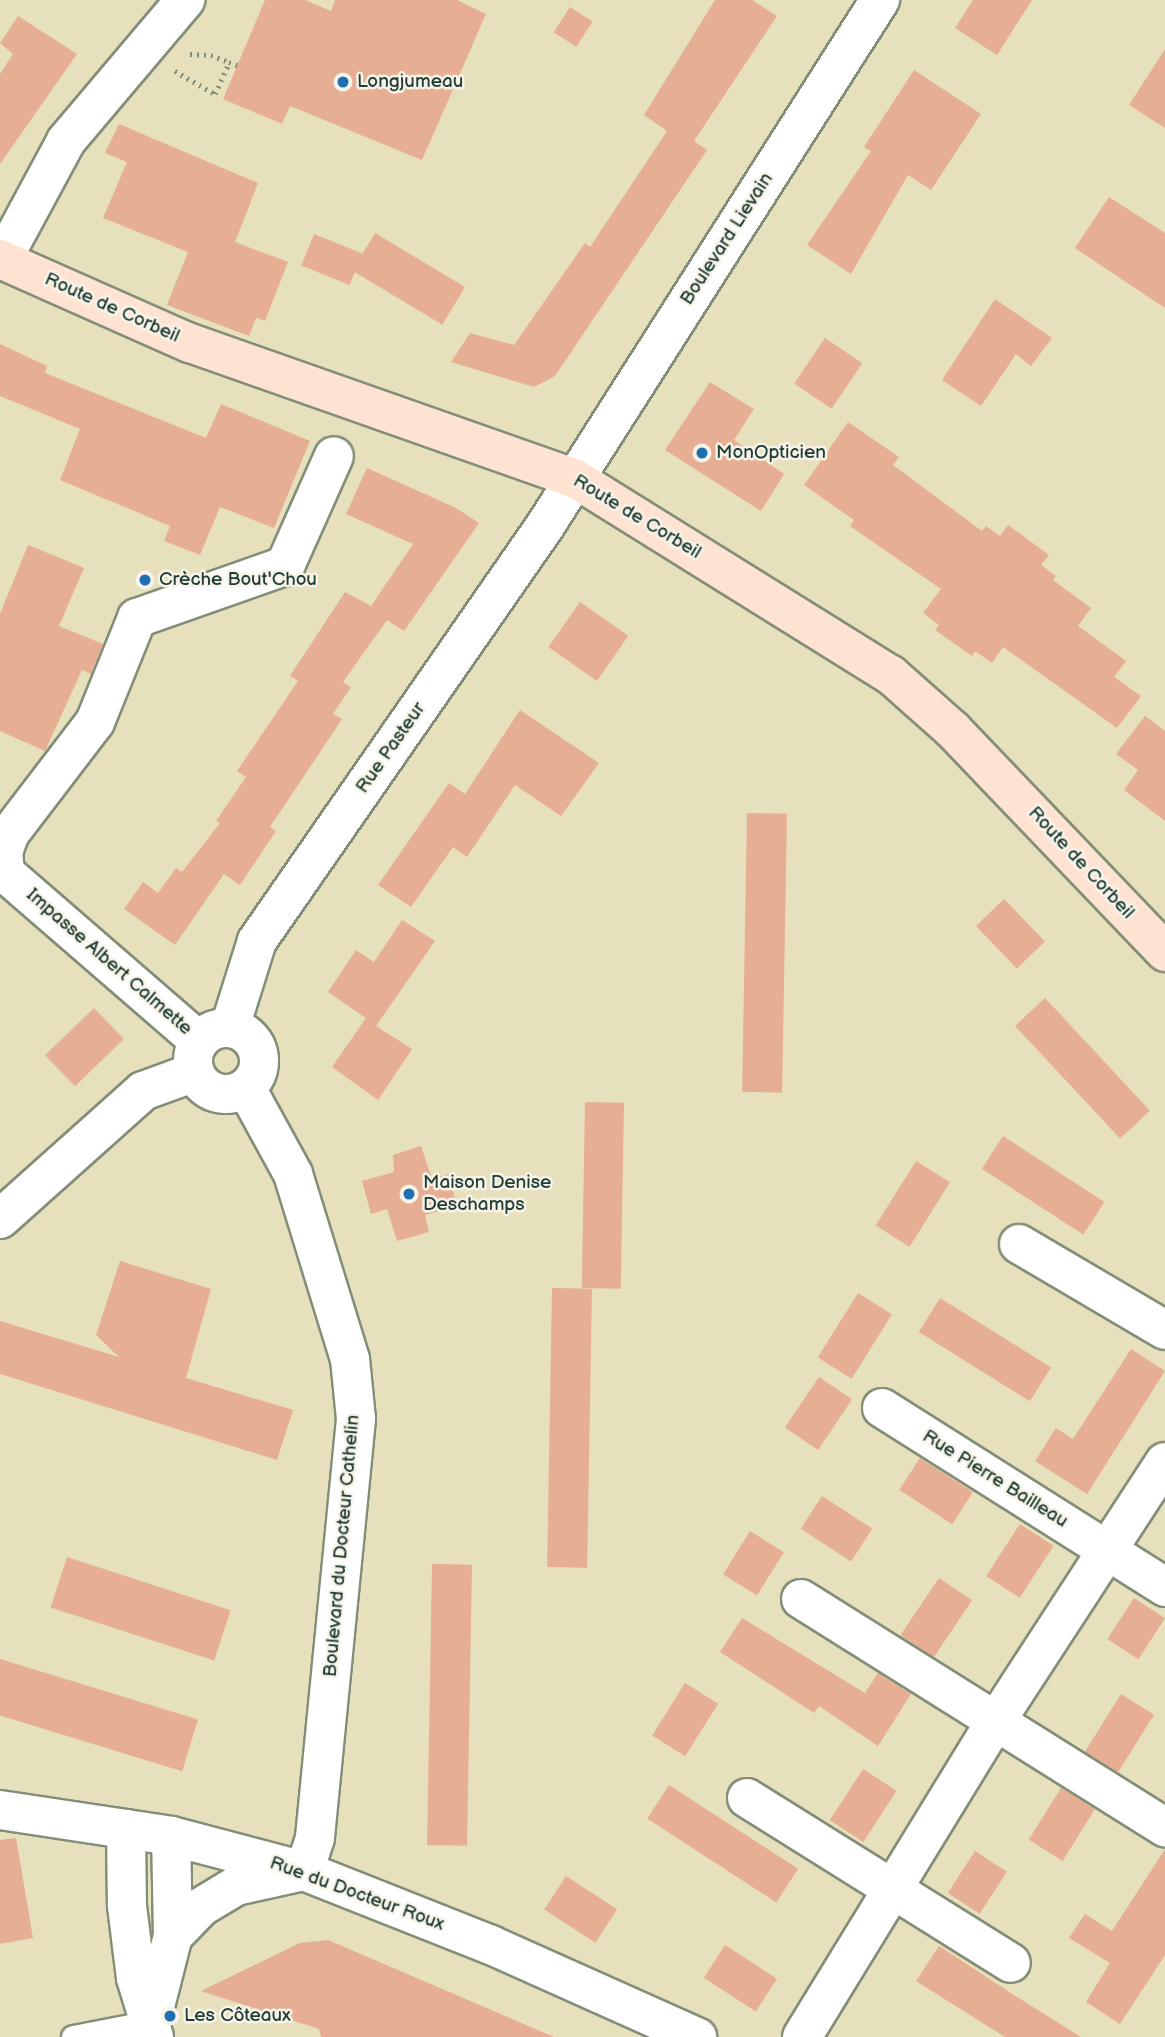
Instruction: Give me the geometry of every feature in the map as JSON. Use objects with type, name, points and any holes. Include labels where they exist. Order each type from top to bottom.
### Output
[{"type":"main road","name":"Route de Corbeil","points":[[1,259],[190,343],[574,478],[891,675],[962,740],[1165,952]]},
{"type":"street","points":[[1,259],[65,141],[185,0]]},
{"type":"street","name":"Boulevard Lievain","points":[[574,478],[880,0]]},
{"type":"street","name":"Impasse Albert Calmette","points":[[208,1047],[5,873],[3,852],[10,833],[95,722],[137,618],[285,566],[334,456]]},
{"type":"street","name":"Rue Pasteur","points":[[208,1047],[257,941],[574,478]]},
{"type":"street","points":[[0,1219],[143,1091],[208,1047],[253,1041],[258,1052],[259,1065],[246,1088],[223,1094],[201,1083],[208,1047]]},
{"type":"street","name":"Boulevard du Docteur Cathelin","points":[[246,1088],[293,1174],[350,1359],[356,1419],[315,1838],[304,1871]]},
{"type":"street","points":[[1019,1244],[1165,1330]]},
{"type":"street","name":"Rue Pierre Bailleau","points":[[882,1408],[1165,1587]]},
{"type":"street","points":[[802,2037],[996,1721],[1165,1462]]},
{"type":"street","points":[[801,1599],[1165,1827]]},
{"type":"street","points":[[747,1798],[1011,1963]]},
{"type":"street","name":"Rue du Docteur Roux","points":[[0,1810],[171,1836],[304,1871],[491,1945],[697,2037]]},
{"type":"street","points":[[126,1829],[127,1906],[136,1978],[153,2029]]},
{"type":"street","points":[[153,2029],[173,1936],[171,1836]]},
{"type":"street","points":[[173,1936],[201,1907],[236,1886],[304,1871]]},
{"type":"lane","points":[[73,2037],[153,2029]]},
{"type":"path","points":[[140,52],[215,94],[229,62]]},
{"type":"path","points":[[211,55],[237,65]]},
{"type":"building","name":"Longjumeau","points":[[265,0],[305,0],[331,11],[335,0],[457,0],[486,14],[422,160],[290,106],[282,124],[223,99]]},
{"type":"building","points":[[715,0],[752,0],[777,16],[694,141],[707,150],[555,376],[534,387],[451,362],[470,333],[514,345],[585,243],[590,247],[667,131],[644,115]]},
{"type":"building","points":[[973,0],[1032,0],[997,55],[955,28]]},
{"type":"building","points":[[570,7],[593,22],[576,47],[554,32]]},
{"type":"building","points":[[18,16],[77,54],[0,164],[0,74],[13,54],[0,43]]},
{"type":"building","points":[[1165,49],[1165,128],[1129,105]]},
{"type":"building","points":[[914,70],[981,114],[931,190],[908,175],[851,274],[807,245],[871,151],[864,147]]},
{"type":"building","points":[[119,124],[258,183],[235,242],[288,262],[265,321],[256,318],[249,336],[167,305],[188,252],[103,218],[127,162],[105,153]]},
{"type":"building","points":[[1109,197],[1165,233],[1165,308],[1075,248]]},
{"type":"building","points":[[375,233],[465,287],[442,325],[352,271]]},
{"type":"building","points":[[314,234],[362,253],[349,285],[301,266]]},
{"type":"building","points":[[995,299],[1052,338],[1031,366],[1016,354],[981,406],[942,380]]},
{"type":"building","points":[[825,338],[862,363],[832,409],[794,384]]},
{"type":"building","points":[[0,344],[47,366],[45,373],[206,438],[221,404],[310,441],[274,528],[220,507],[200,555],[164,541],[170,526],[60,480],[80,429],[0,396]]},
{"type":"building","points":[[710,382],[754,409],[734,440],[784,474],[761,511],[665,450]]},
{"type":"building","points":[[848,422],[899,457],[893,465],[982,531],[986,526],[1000,536],[1008,525],[1049,555],[1041,565],[1056,576],[1053,580],[1091,608],[1078,626],[1126,661],[1114,677],[1141,696],[1117,728],[1003,647],[992,663],[975,651],[972,656],[935,630],[939,625],[923,613],[941,589],[850,526],[854,520],[804,485]]},
{"type":"building","points":[[367,468],[456,508],[479,523],[404,631],[387,620],[343,682],[351,687],[333,714],[342,719],[270,827],[276,831],[240,885],[224,874],[175,945],[124,909],[143,882],[158,893],[176,868],[182,872],[220,823],[216,821],[246,777],[237,771],[298,681],[290,676],[345,592],[371,606],[413,544],[346,514]]},
{"type":"building","points":[[28,545],[84,568],[59,626],[103,644],[91,674],[82,670],[45,751],[0,731],[0,614]]},
{"type":"building","points":[[580,602],[628,636],[597,681],[548,647]]},
{"type":"building","points":[[520,710],[599,763],[561,816],[515,785],[467,857],[453,847],[411,907],[378,885],[449,783],[465,794]]},
{"type":"building","points":[[1145,716],[1165,731],[1165,821],[1124,790],[1138,770],[1116,754]]},
{"type":"building","points":[[747,813],[787,814],[782,1093],[742,1092]]},
{"type":"building","points":[[1004,899],[1045,941],[1017,969],[976,926]]},
{"type":"building","points":[[402,920],[435,941],[376,1026],[412,1049],[378,1100],[332,1067],[366,1018],[328,992],[356,950],[374,962]]},
{"type":"building","points":[[1045,998],[1150,1111],[1120,1139],[1015,1026]]},
{"type":"building","points":[[94,1008],[124,1039],[75,1086],[45,1055]]},
{"type":"building","points":[[585,1102],[624,1103],[621,1289],[582,1288]]},
{"type":"building","points":[[1003,1136],[1104,1202],[1083,1235],[982,1169]]},
{"type":"building","name":"Maison Denise Deschamps","points":[[421,1146],[432,1179],[448,1174],[457,1206],[425,1215],[429,1232],[397,1241],[387,1209],[371,1214],[362,1181],[394,1172],[393,1155]]},
{"type":"building","points":[[916,1161],[950,1182],[910,1247],[876,1225]]},
{"type":"building","points":[[120,1261],[211,1289],[186,1378],[293,1410],[277,1460],[0,1374],[0,1321],[119,1357],[96,1335]]},
{"type":"building","points":[[552,1288],[592,1289],[587,1568],[547,1567]]},
{"type":"building","points":[[858,1293],[892,1314],[852,1379],[818,1357]]},
{"type":"building","points":[[940,1298],[1051,1367],[1030,1401],[919,1332]]},
{"type":"building","points":[[1131,1349],[1165,1371],[1087,1494],[1035,1461],[1056,1428],[1073,1439]]},
{"type":"building","points":[[819,1377],[852,1399],[818,1450],[785,1428]]},
{"type":"building","points":[[920,1458],[973,1492],[952,1524],[899,1490]]},
{"type":"building","points":[[822,1496],[872,1529],[851,1561],[801,1529]]},
{"type":"building","points":[[1020,1524],[1054,1546],[1020,1598],[986,1576]]},
{"type":"building","points":[[750,1531],[784,1552],[757,1595],[723,1574]]},
{"type":"building","points":[[67,1557],[231,1610],[214,1661],[51,1607]]},
{"type":"building","points":[[432,1564],[472,1565],[467,1846],[427,1845]]},
{"type":"building","points":[[939,1578],[972,1600],[934,1658],[900,1635]]},
{"type":"building","points":[[1134,1598],[1165,1618],[1138,1659],[1107,1639]]},
{"type":"building","points":[[742,1618],[865,1693],[878,1673],[911,1694],[878,1746],[819,1706],[814,1713],[720,1652]]},
{"type":"building","points":[[0,1659],[198,1720],[182,1771],[0,1715]]},
{"type":"building","points":[[685,1683],[718,1704],[685,1756],[652,1736]]},
{"type":"building","points":[[1121,1694],[1154,1715],[1118,1772],[1085,1752]]},
{"type":"building","points":[[863,1769],[897,1791],[863,1842],[830,1820]]},
{"type":"building","points":[[669,1785],[798,1869],[776,1902],[647,1819]]},
{"type":"building","points":[[1061,1788],[1095,1809],[1063,1861],[1029,1840]]},
{"type":"building","points":[[16,1838],[33,1938],[0,1944],[0,1840]]},
{"type":"building","points":[[1165,1849],[1165,1955],[1120,2024],[1086,2002],[1110,1963],[1069,1938],[1085,1914],[1112,1931]]},
{"type":"building","points":[[975,1851],[1007,1872],[980,1914],[948,1893]]},
{"type":"building","points":[[566,1876],[617,1909],[595,1943],[544,1910]]},
{"type":"building","points":[[328,1940],[554,2037],[321,2037],[319,2029],[201,1991],[300,1943]]},
{"type":"building","points":[[725,1945],[777,1979],[756,2011],[704,1978]]},
{"type":"building","points":[[939,1946],[1081,2037],[1005,2037],[916,1981]]},
{"type":"place","name":"Longjumeau","points":[[343,82]]},
{"type":"place","name":"MonOpticien","points":[[702,453]]},
{"type":"place","name":"Crèche Bout'Chou","points":[[145,580]]},
{"type":"place","name":"Maison Denise Deschamps","points":[[409,1194]]},
{"type":"place","name":"Les Côteaux","points":[[170,2016]]}]
